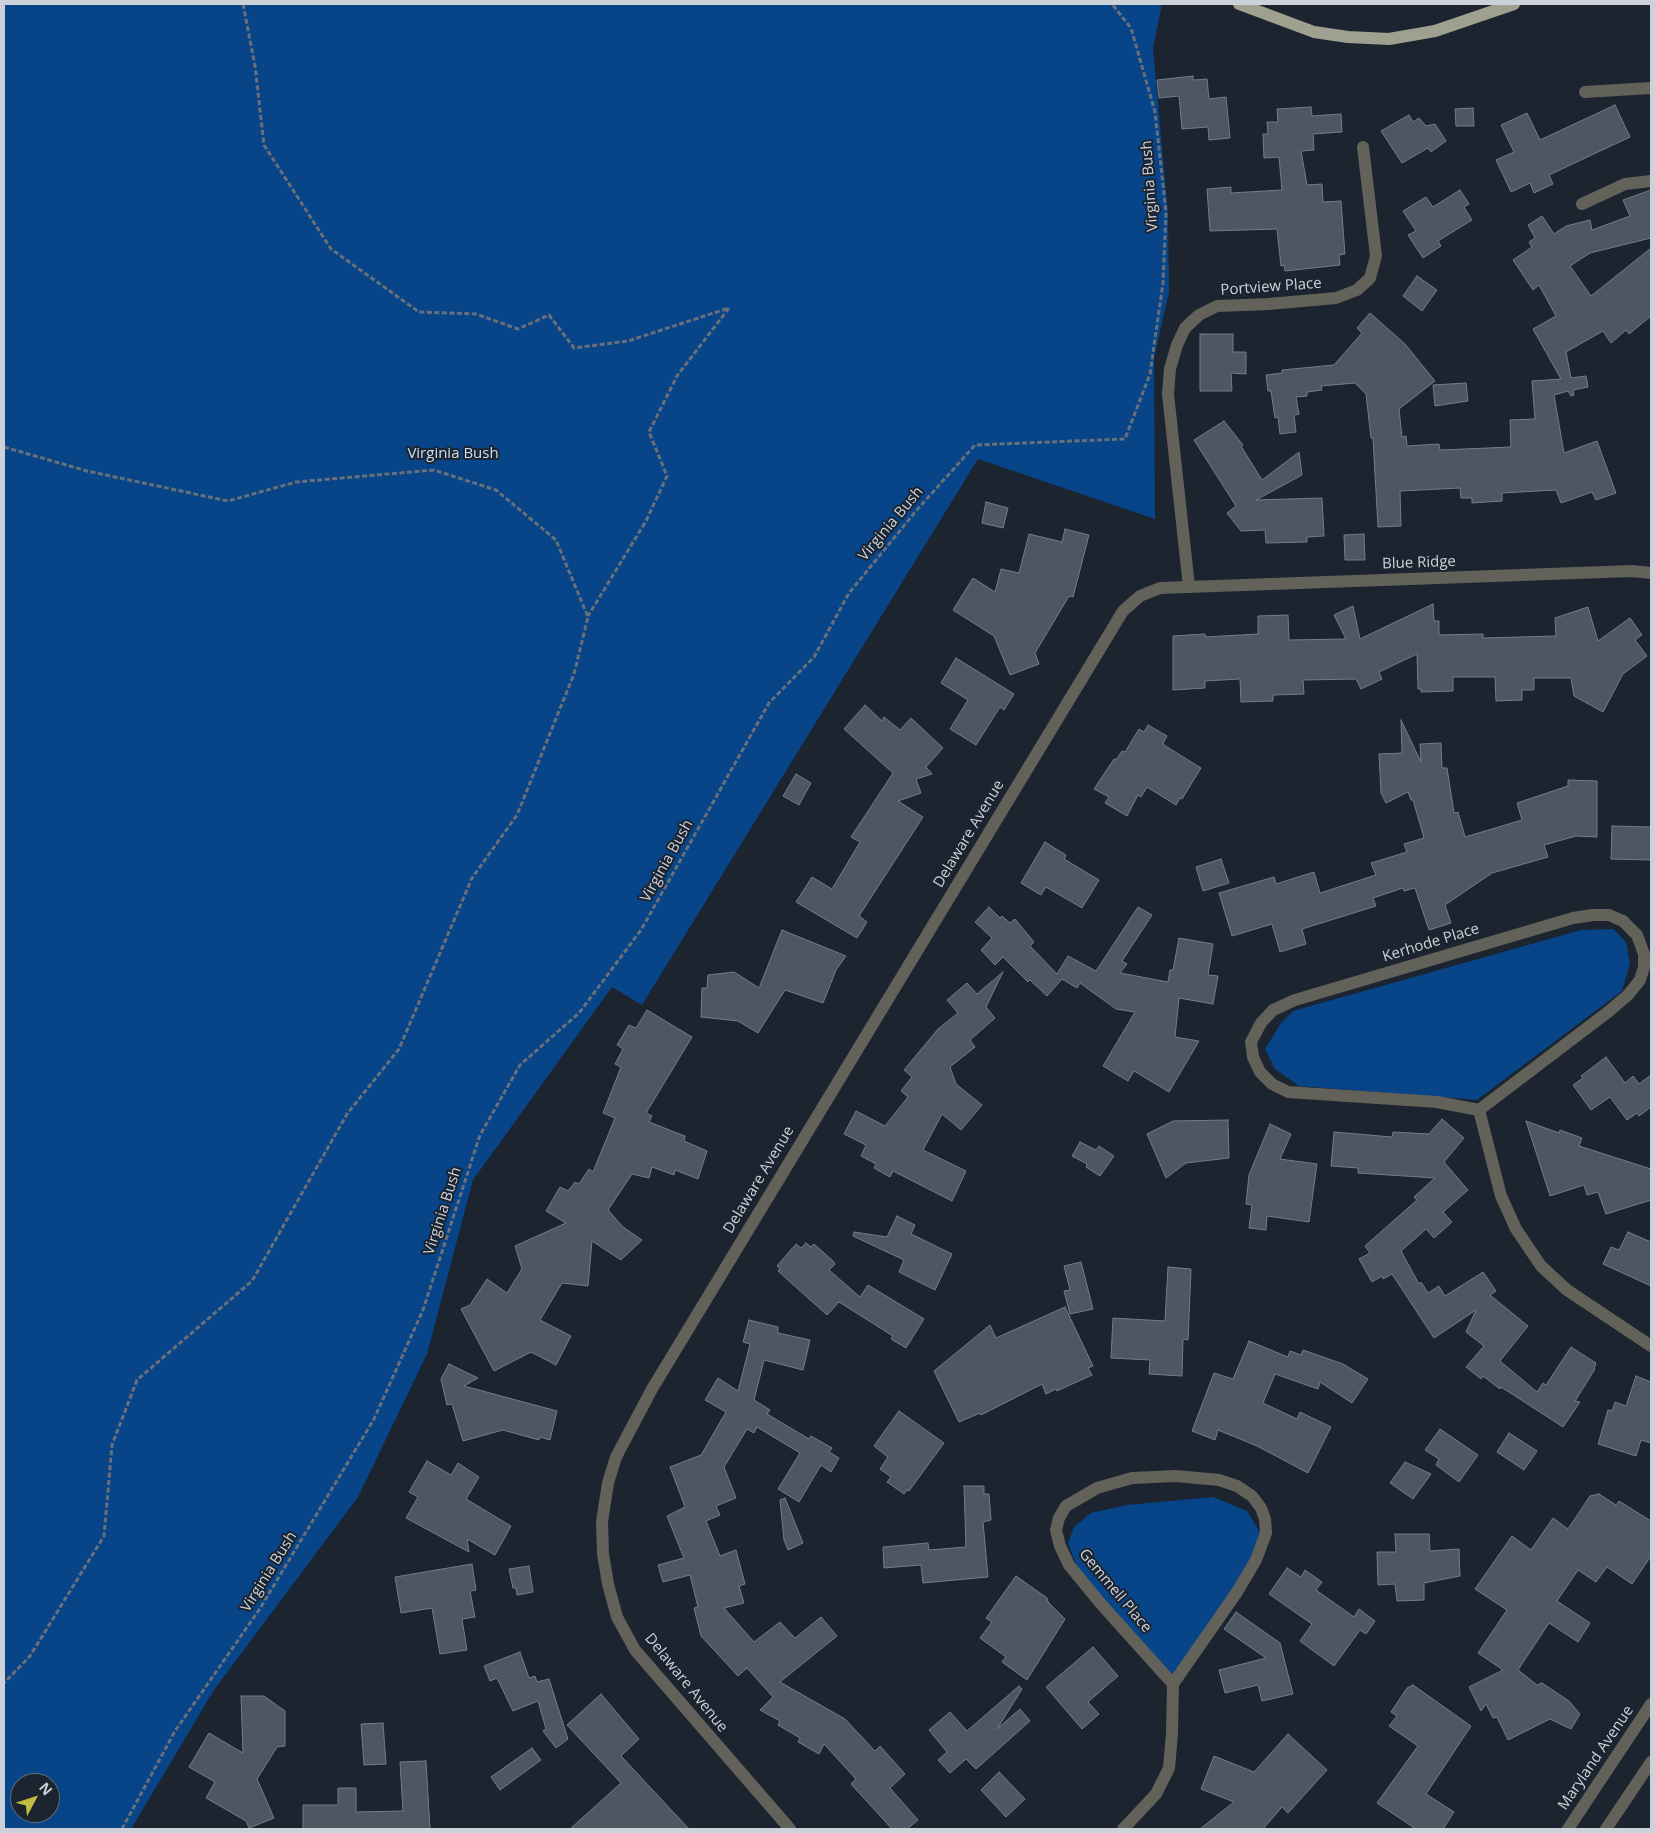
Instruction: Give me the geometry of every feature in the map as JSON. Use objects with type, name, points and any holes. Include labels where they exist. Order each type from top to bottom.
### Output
[{"type":"main road","points":[[1239,4],[1314,32],[1348,37],[1389,39],[1436,31],[1514,4]]},
{"type":"street","points":[[1585,92],[1651,88]]},
{"type":"street","name":"Portview Place","points":[[1189,587],[1168,394],[1170,369],[1177,345],[1192,321],[1216,306],[1269,304],[1336,298],[1357,290],[1370,278],[1376,256],[1363,147]]},
{"type":"street","points":[[1582,204],[1625,184],[1651,181]]},
{"type":"street","name":"Blue Ridge","points":[[1189,587],[1632,571],[1651,573]]},
{"type":"street","name":"Delaware Avenue","points":[[790,1829],[641,1657],[617,1617],[608,1584],[602,1522],[608,1483],[616,1457],[652,1389],[1123,611],[1140,596],[1160,588],[1189,587]]},
{"type":"street","name":"Kerhode Place","points":[[1609,915],[1623,921],[1637,935],[1644,954],[1644,967],[1640,980],[1628,995],[1608,1012],[1479,1110],[1437,1102],[1288,1092],[1272,1084],[1260,1072],[1253,1057],[1250,1042],[1261,1024],[1273,1010],[1295,1000],[1573,918],[1609,915]]},
{"type":"street","points":[[1479,1110],[1501,1196],[1516,1229],[1541,1266],[1567,1290],[1651,1346]]},
{"type":"street","name":"Gemmell Place","points":[[1176,1476],[1219,1480],[1245,1491],[1262,1508],[1266,1533],[1256,1560],[1227,1607],[1172,1684],[1101,1604],[1070,1565],[1060,1546],[1056,1530],[1059,1518],[1066,1506],[1097,1488],[1132,1478],[1176,1476]]},
{"type":"street","points":[[1123,1829],[1156,1794],[1169,1768],[1172,1733],[1172,1684]]},
{"type":"street","name":"Maryland Avenue","points":[[1568,1829],[1651,1704]]},
{"type":"street","points":[[1606,1829],[1651,1762]]},
{"type":"path","points":[[4,1683],[30,1656],[104,1536],[112,1445],[137,1380],[252,1281],[348,1114],[399,1049],[472,878],[517,814],[574,674],[588,617],[646,521],[667,476],[649,432],[677,376],[729,308],[628,341],[574,348],[549,315],[518,330],[476,314],[419,312],[331,249],[264,145],[256,66],[243,4]]},
{"type":"path","name":"Virginia Bush","points":[[122,1829],[175,1731],[264,1602],[374,1419],[422,1310],[480,1135],[520,1065],[579,1013],[641,930],[769,702],[814,657],[849,593],[916,511],[974,445],[1125,439],[1150,374],[1164,283],[1166,212],[1155,112],[1131,28],[1112,4]]},
{"type":"path","points":[[4,447],[86,471],[228,500],[296,482],[434,470],[496,490],[556,540],[588,617]]},
{"type":"green space","name":"Virginia Bush","points":[[4,4],[1162,4],[1153,48],[1168,213],[1169,292],[1154,358],[1155,519],[978,459],[642,1005],[612,987],[473,1180],[427,1354],[358,1497],[214,1690],[131,1829],[4,1829]]},
{"type":"green space","points":[[1613,929],[1626,942],[1630,963],[1622,991],[1477,1100],[1299,1086],[1275,1069],[1265,1049],[1281,1023],[1293,1011],[1581,930]]},
{"type":"green space","points":[[1213,1497],[1247,1511],[1264,1539],[1258,1561],[1175,1674],[1159,1670],[1079,1572],[1068,1543],[1074,1527],[1091,1513],[1127,1505]]},
{"type":"building","points":[[1193,76],[1193,80],[1207,79],[1209,99],[1226,97],[1230,138],[1209,140],[1208,127],[1182,129],[1179,96],[1159,98],[1157,80]]},
{"type":"building","points":[[1615,105],[1630,137],[1549,175],[1553,184],[1534,193],[1530,183],[1511,192],[1496,160],[1514,152],[1501,125],[1527,113],[1540,140]]},
{"type":"building","points":[[1311,107],[1312,116],[1341,114],[1342,132],[1313,134],[1314,150],[1301,151],[1307,185],[1322,184],[1323,202],[1341,201],[1345,254],[1339,255],[1340,265],[1285,271],[1284,265],[1281,266],[1277,229],[1210,231],[1207,189],[1231,187],[1231,193],[1282,190],[1279,157],[1264,158],[1263,134],[1268,134],[1267,122],[1278,122],[1277,109]]},
{"type":"building","points":[[1473,108],[1474,126],[1456,126],[1455,109]]},
{"type":"building","points":[[1409,115],[1413,122],[1419,118],[1426,126],[1435,124],[1446,141],[1431,152],[1428,148],[1402,163],[1381,131]]},
{"type":"building","points":[[1460,190],[1469,204],[1464,207],[1472,220],[1438,241],[1441,246],[1423,258],[1408,235],[1416,231],[1403,211],[1426,197],[1433,207]]},
{"type":"building","points":[[1651,190],[1651,238],[1590,253],[1570,266],[1591,296],[1651,248],[1651,316],[1629,334],[1626,330],[1611,343],[1603,331],[1566,352],[1571,378],[1586,376],[1588,387],[1573,390],[1574,395],[1571,396],[1568,391],[1554,395],[1564,453],[1597,441],[1616,493],[1596,500],[1592,492],[1561,503],[1556,490],[1502,493],[1502,501],[1472,503],[1472,498],[1461,498],[1460,488],[1400,491],[1401,526],[1378,527],[1373,438],[1371,438],[1366,394],[1355,383],[1321,386],[1322,390],[1307,392],[1307,396],[1296,397],[1299,414],[1294,415],[1296,432],[1280,434],[1278,417],[1275,418],[1271,391],[1268,391],[1266,375],[1282,373],[1282,370],[1334,365],[1362,333],[1357,328],[1370,313],[1405,344],[1435,381],[1399,409],[1402,437],[1406,436],[1407,446],[1439,444],[1440,450],[1511,447],[1510,420],[1535,419],[1532,381],[1561,379],[1533,329],[1556,316],[1539,285],[1533,290],[1513,260],[1532,247],[1529,242],[1535,238],[1528,225],[1542,216],[1554,234],[1566,226],[1590,220],[1592,230],[1630,216],[1623,200]]},
{"type":"building","points":[[1417,276],[1437,290],[1422,311],[1403,296]]},
{"type":"building","points":[[1200,334],[1233,334],[1233,352],[1246,352],[1246,374],[1231,373],[1232,391],[1200,391]]},
{"type":"building","points":[[1466,383],[1468,401],[1435,406],[1433,385]]},
{"type":"building","points":[[1224,421],[1243,445],[1241,446],[1262,480],[1299,452],[1302,475],[1256,500],[1322,498],[1324,536],[1307,537],[1307,542],[1266,543],[1265,530],[1241,531],[1227,513],[1236,506],[1194,440]]},
{"type":"building","points":[[986,502],[1008,508],[1003,528],[982,523]]},
{"type":"building","points":[[1065,529],[1089,535],[1073,597],[1069,596],[1035,653],[1039,664],[1010,675],[994,636],[953,610],[973,578],[995,592],[1001,569],[1019,573],[1029,534],[1062,542]]},
{"type":"building","points":[[1364,534],[1365,560],[1345,560],[1344,535]]},
{"type":"building","points":[[1433,604],[1434,621],[1439,621],[1439,635],[1483,634],[1483,638],[1556,636],[1555,618],[1588,607],[1598,641],[1630,618],[1642,635],[1635,640],[1647,656],[1623,674],[1603,712],[1574,696],[1571,678],[1534,678],[1534,690],[1522,690],[1522,700],[1496,701],[1495,677],[1453,677],[1453,691],[1421,692],[1421,689],[1418,689],[1417,654],[1379,672],[1382,679],[1361,689],[1356,679],[1303,680],[1304,694],[1273,695],[1273,701],[1241,702],[1240,679],[1205,681],[1205,688],[1173,690],[1173,636],[1205,634],[1205,637],[1258,634],[1258,616],[1288,615],[1289,640],[1346,639],[1334,615],[1353,606],[1360,639]]},
{"type":"building","points":[[956,658],[1014,694],[1004,710],[1000,707],[976,745],[950,729],[968,700],[941,683]]},
{"type":"building","points":[[865,705],[882,721],[884,717],[900,730],[911,718],[943,748],[926,767],[932,774],[916,779],[921,793],[898,801],[923,817],[859,916],[867,922],[857,938],[796,902],[812,877],[832,889],[860,842],[851,837],[893,773],[844,729]]},
{"type":"building","points":[[1401,720],[1421,762],[1420,744],[1441,743],[1442,768],[1447,768],[1454,813],[1458,812],[1465,837],[1522,820],[1517,803],[1568,786],[1568,780],[1597,781],[1597,837],[1576,836],[1544,845],[1548,857],[1492,873],[1445,905],[1451,923],[1429,930],[1415,888],[1404,891],[1403,888],[1373,898],[1376,906],[1302,929],[1306,944],[1280,952],[1272,924],[1232,936],[1219,893],[1274,877],[1276,884],[1314,872],[1320,893],[1376,875],[1371,863],[1407,852],[1404,844],[1424,838],[1413,800],[1411,800],[1408,792],[1386,803],[1381,793],[1379,754],[1402,753]]},
{"type":"building","points":[[1148,725],[1167,736],[1163,743],[1164,745],[1201,768],[1182,799],[1180,798],[1176,805],[1147,787],[1141,797],[1138,795],[1127,816],[1105,803],[1109,797],[1094,789],[1114,759],[1116,760],[1122,751],[1125,752],[1139,729],[1144,732]]},
{"type":"building","points":[[796,774],[811,783],[799,805],[783,796]]},
{"type":"building","points":[[1612,826],[1651,827],[1651,860],[1611,859]]},
{"type":"building","points":[[1045,842],[1066,855],[1064,859],[1099,880],[1082,908],[1046,887],[1041,895],[1021,883]]},
{"type":"building","points":[[1221,859],[1229,883],[1203,891],[1196,867]]},
{"type":"building","points":[[989,907],[1000,918],[1002,916],[1010,923],[1015,919],[1034,942],[1030,946],[1057,974],[1068,956],[1096,971],[1138,907],[1152,915],[1122,961],[1127,964],[1120,973],[1168,982],[1170,970],[1173,970],[1179,938],[1213,944],[1208,975],[1218,976],[1213,1004],[1179,998],[1175,1037],[1199,1041],[1169,1092],[1134,1071],[1128,1081],[1103,1066],[1135,1012],[1116,1009],[1080,983],[1077,988],[1062,979],[1047,996],[1030,980],[1028,982],[1003,957],[995,965],[981,950],[992,938],[975,922]]},
{"type":"building","points":[[782,930],[846,956],[836,970],[823,1003],[785,990],[758,1033],[738,1021],[701,1017],[702,988],[707,988],[708,975],[734,972],[759,988]]},
{"type":"building","points":[[1003,972],[986,1007],[995,1018],[970,1040],[975,1047],[950,1067],[956,1084],[982,1105],[961,1130],[942,1114],[923,1150],[966,1171],[952,1201],[893,1171],[890,1177],[874,1168],[876,1164],[861,1156],[866,1145],[844,1134],[856,1111],[885,1126],[908,1097],[901,1091],[912,1077],[904,1070],[938,1029],[958,1013],[947,1000],[967,983],[977,994]]},
{"type":"building","points":[[647,1010],[692,1037],[646,1113],[652,1116],[649,1122],[685,1136],[684,1141],[707,1151],[698,1179],[675,1170],[674,1175],[652,1167],[649,1178],[632,1174],[608,1210],[623,1227],[642,1240],[621,1260],[592,1241],[588,1286],[562,1283],[540,1320],[571,1336],[556,1365],[531,1352],[494,1371],[461,1309],[470,1305],[487,1279],[507,1293],[522,1269],[515,1246],[566,1223],[546,1211],[560,1187],[568,1191],[575,1182],[579,1184],[589,1169],[593,1172],[615,1118],[603,1113],[621,1067],[615,1064],[623,1049],[617,1045],[629,1025],[636,1028]]},
{"type":"building","points":[[1606,1057],[1625,1083],[1633,1076],[1639,1084],[1651,1075],[1651,1107],[1639,1116],[1637,1113],[1627,1120],[1610,1097],[1591,1110],[1573,1085],[1583,1078],[1581,1076]]},
{"type":"building","points":[[1442,1119],[1464,1138],[1444,1162],[1468,1190],[1443,1212],[1452,1222],[1434,1238],[1426,1229],[1401,1251],[1419,1284],[1421,1282],[1428,1293],[1439,1286],[1445,1296],[1483,1272],[1496,1291],[1490,1295],[1528,1326],[1500,1361],[1537,1392],[1543,1383],[1546,1385],[1571,1347],[1596,1363],[1595,1369],[1575,1401],[1580,1402],[1563,1427],[1501,1387],[1500,1389],[1483,1376],[1481,1379],[1466,1367],[1484,1346],[1466,1332],[1476,1310],[1434,1338],[1392,1274],[1383,1279],[1382,1276],[1372,1282],[1359,1259],[1370,1253],[1365,1246],[1417,1200],[1414,1197],[1435,1178],[1358,1173],[1358,1168],[1331,1166],[1334,1132],[1392,1137],[1393,1132],[1429,1134]]},
{"type":"building","points":[[1228,1120],[1229,1158],[1186,1163],[1166,1178],[1147,1134],[1173,1121]]},
{"type":"building","points":[[1526,1121],[1559,1133],[1560,1130],[1582,1138],[1579,1146],[1651,1169],[1651,1200],[1606,1214],[1598,1192],[1587,1195],[1584,1185],[1550,1196]]},
{"type":"building","points":[[1270,1124],[1291,1134],[1280,1159],[1317,1164],[1309,1222],[1267,1216],[1266,1230],[1249,1228],[1252,1205],[1246,1204],[1249,1175]]},
{"type":"building","points":[[1080,1142],[1096,1150],[1099,1146],[1114,1156],[1100,1176],[1086,1167],[1087,1164],[1072,1156]]},
{"type":"building","points":[[897,1216],[915,1225],[911,1234],[952,1254],[935,1290],[899,1272],[904,1260],[853,1236],[854,1232],[887,1237]]},
{"type":"building","points":[[1628,1232],[1651,1242],[1651,1286],[1603,1264],[1611,1247],[1619,1250]]},
{"type":"building","points":[[806,1243],[811,1247],[814,1244],[833,1261],[835,1264],[829,1270],[860,1297],[868,1285],[924,1319],[906,1348],[891,1339],[893,1336],[839,1302],[827,1315],[778,1271],[780,1269],[777,1266],[796,1244],[801,1248]]},
{"type":"building","points":[[1081,1262],[1093,1309],[1070,1314],[1064,1291],[1070,1290],[1064,1266]]},
{"type":"building","points":[[1168,1267],[1191,1269],[1188,1340],[1183,1339],[1182,1376],[1149,1374],[1150,1360],[1111,1358],[1113,1318],[1165,1321]]},
{"type":"building","points":[[1065,1307],[1093,1366],[1088,1368],[1092,1375],[1046,1394],[1042,1384],[981,1415],[980,1413],[959,1422],[934,1371],[990,1325],[996,1338]]},
{"type":"building","points":[[749,1320],[778,1327],[778,1333],[810,1340],[803,1370],[764,1360],[754,1400],[770,1410],[767,1414],[809,1439],[811,1436],[832,1448],[829,1452],[839,1458],[831,1472],[821,1465],[799,1502],[778,1489],[800,1453],[757,1427],[754,1433],[747,1429],[724,1467],[736,1498],[716,1506],[720,1515],[706,1521],[720,1556],[736,1550],[745,1584],[739,1586],[744,1603],[724,1608],[754,1642],[780,1622],[795,1638],[821,1617],[837,1636],[780,1682],[845,1719],[875,1751],[880,1746],[905,1774],[890,1788],[918,1820],[907,1829],[892,1829],[851,1784],[856,1779],[824,1744],[819,1754],[798,1742],[800,1738],[778,1725],[780,1721],[760,1710],[773,1697],[747,1668],[738,1676],[701,1636],[694,1608],[698,1607],[690,1575],[663,1582],[658,1565],[684,1558],[667,1516],[685,1507],[670,1467],[701,1455],[726,1412],[705,1400],[718,1378],[738,1391],[750,1344],[743,1342]]},
{"type":"building","points":[[1249,1341],[1288,1357],[1290,1351],[1301,1355],[1303,1350],[1343,1364],[1368,1379],[1352,1403],[1320,1382],[1318,1389],[1275,1374],[1263,1403],[1297,1419],[1300,1412],[1331,1427],[1308,1473],[1257,1446],[1218,1430],[1215,1440],[1192,1431],[1214,1373],[1233,1379]]},
{"type":"building","points":[[449,1364],[478,1378],[464,1386],[557,1411],[550,1440],[540,1437],[539,1440],[503,1430],[463,1441],[452,1404],[447,1405],[441,1379]]},
{"type":"building","points":[[1636,1376],[1651,1382],[1651,1443],[1641,1440],[1636,1456],[1598,1444],[1608,1410],[1612,1411],[1615,1402],[1626,1406]]},
{"type":"building","points":[[899,1411],[944,1443],[909,1491],[907,1490],[904,1494],[887,1482],[891,1477],[880,1469],[888,1457],[874,1446]]},
{"type":"building","points":[[1440,1429],[1478,1455],[1459,1482],[1436,1465],[1439,1459],[1425,1450]]},
{"type":"building","points":[[1509,1433],[1537,1451],[1524,1470],[1497,1452]]},
{"type":"building","points":[[427,1461],[451,1475],[458,1463],[479,1477],[466,1499],[511,1526],[495,1555],[467,1539],[469,1552],[406,1518],[418,1497],[409,1492]]},
{"type":"building","points":[[1405,1462],[1431,1474],[1413,1499],[1390,1483]]},
{"type":"building","points":[[964,1486],[984,1486],[984,1494],[989,1494],[991,1520],[983,1522],[988,1577],[923,1583],[921,1565],[884,1568],[883,1547],[928,1543],[929,1550],[966,1547]]},
{"type":"building","points":[[1599,1494],[1616,1505],[1619,1501],[1651,1521],[1651,1556],[1632,1584],[1607,1567],[1596,1582],[1578,1570],[1557,1601],[1590,1623],[1578,1642],[1549,1623],[1518,1670],[1537,1685],[1542,1683],[1569,1701],[1580,1714],[1571,1729],[1550,1719],[1508,1740],[1497,1717],[1493,1718],[1486,1704],[1481,1711],[1469,1687],[1503,1670],[1478,1653],[1507,1610],[1475,1589],[1512,1536],[1531,1550],[1553,1518],[1568,1529],[1590,1496]]},
{"type":"building","points":[[785,1498],[803,1543],[788,1550],[784,1540],[780,1500]]},
{"type":"building","points":[[1395,1534],[1429,1534],[1430,1551],[1459,1549],[1460,1576],[1424,1583],[1424,1600],[1397,1601],[1395,1584],[1378,1585],[1377,1552],[1396,1552]]},
{"type":"building","points":[[472,1564],[476,1590],[470,1591],[475,1617],[462,1619],[467,1650],[440,1654],[432,1608],[401,1613],[395,1577]]},
{"type":"building","points":[[529,1566],[533,1592],[517,1595],[516,1588],[513,1588],[509,1569]]},
{"type":"building","points":[[1287,1568],[1301,1577],[1305,1570],[1322,1582],[1316,1590],[1354,1617],[1359,1609],[1375,1621],[1366,1634],[1360,1630],[1334,1666],[1300,1641],[1312,1624],[1269,1594]]},
{"type":"building","points":[[1016,1576],[1047,1598],[1048,1602],[1065,1619],[1027,1680],[1002,1662],[1006,1657],[980,1638],[992,1622],[986,1618]]},
{"type":"building","points":[[1236,1612],[1280,1643],[1293,1694],[1262,1701],[1258,1685],[1225,1693],[1219,1670],[1266,1658],[1224,1629]]},
{"type":"building","points":[[1093,1647],[1118,1676],[1088,1702],[1099,1714],[1082,1729],[1046,1687]]},
{"type":"building","points":[[520,1652],[529,1678],[535,1676],[537,1682],[549,1679],[568,1739],[556,1748],[543,1731],[546,1729],[538,1701],[513,1711],[497,1678],[490,1681],[484,1666]]},
{"type":"building","points":[[1413,1685],[1471,1726],[1426,1794],[1454,1812],[1443,1829],[1416,1829],[1377,1803],[1418,1746],[1389,1726],[1397,1716],[1391,1712],[1407,1688]]},
{"type":"building","points":[[1019,1686],[1022,1689],[997,1729],[1020,1709],[1030,1721],[976,1769],[966,1759],[950,1773],[938,1760],[947,1752],[929,1730],[950,1712],[967,1731]]},
{"type":"building","points":[[601,1694],[639,1739],[621,1756],[689,1829],[570,1829],[621,1783],[567,1725]]},
{"type":"building","points":[[241,1696],[264,1696],[285,1711],[285,1746],[277,1747],[257,1779],[274,1818],[249,1828],[246,1821],[206,1798],[215,1782],[189,1767],[209,1733],[243,1753]]},
{"type":"building","points":[[383,1723],[386,1764],[364,1765],[361,1724]]},
{"type":"building","points":[[1288,1734],[1327,1770],[1288,1813],[1282,1807],[1263,1829],[1200,1829],[1234,1802],[1201,1789],[1214,1756],[1254,1772]]},
{"type":"building","points":[[532,1748],[541,1760],[500,1790],[491,1777]]},
{"type":"building","points":[[426,1761],[430,1829],[303,1829],[303,1805],[338,1805],[338,1788],[356,1788],[356,1812],[403,1811],[400,1762]]},
{"type":"building","points":[[999,1772],[1025,1799],[1006,1817],[981,1790]]}]
